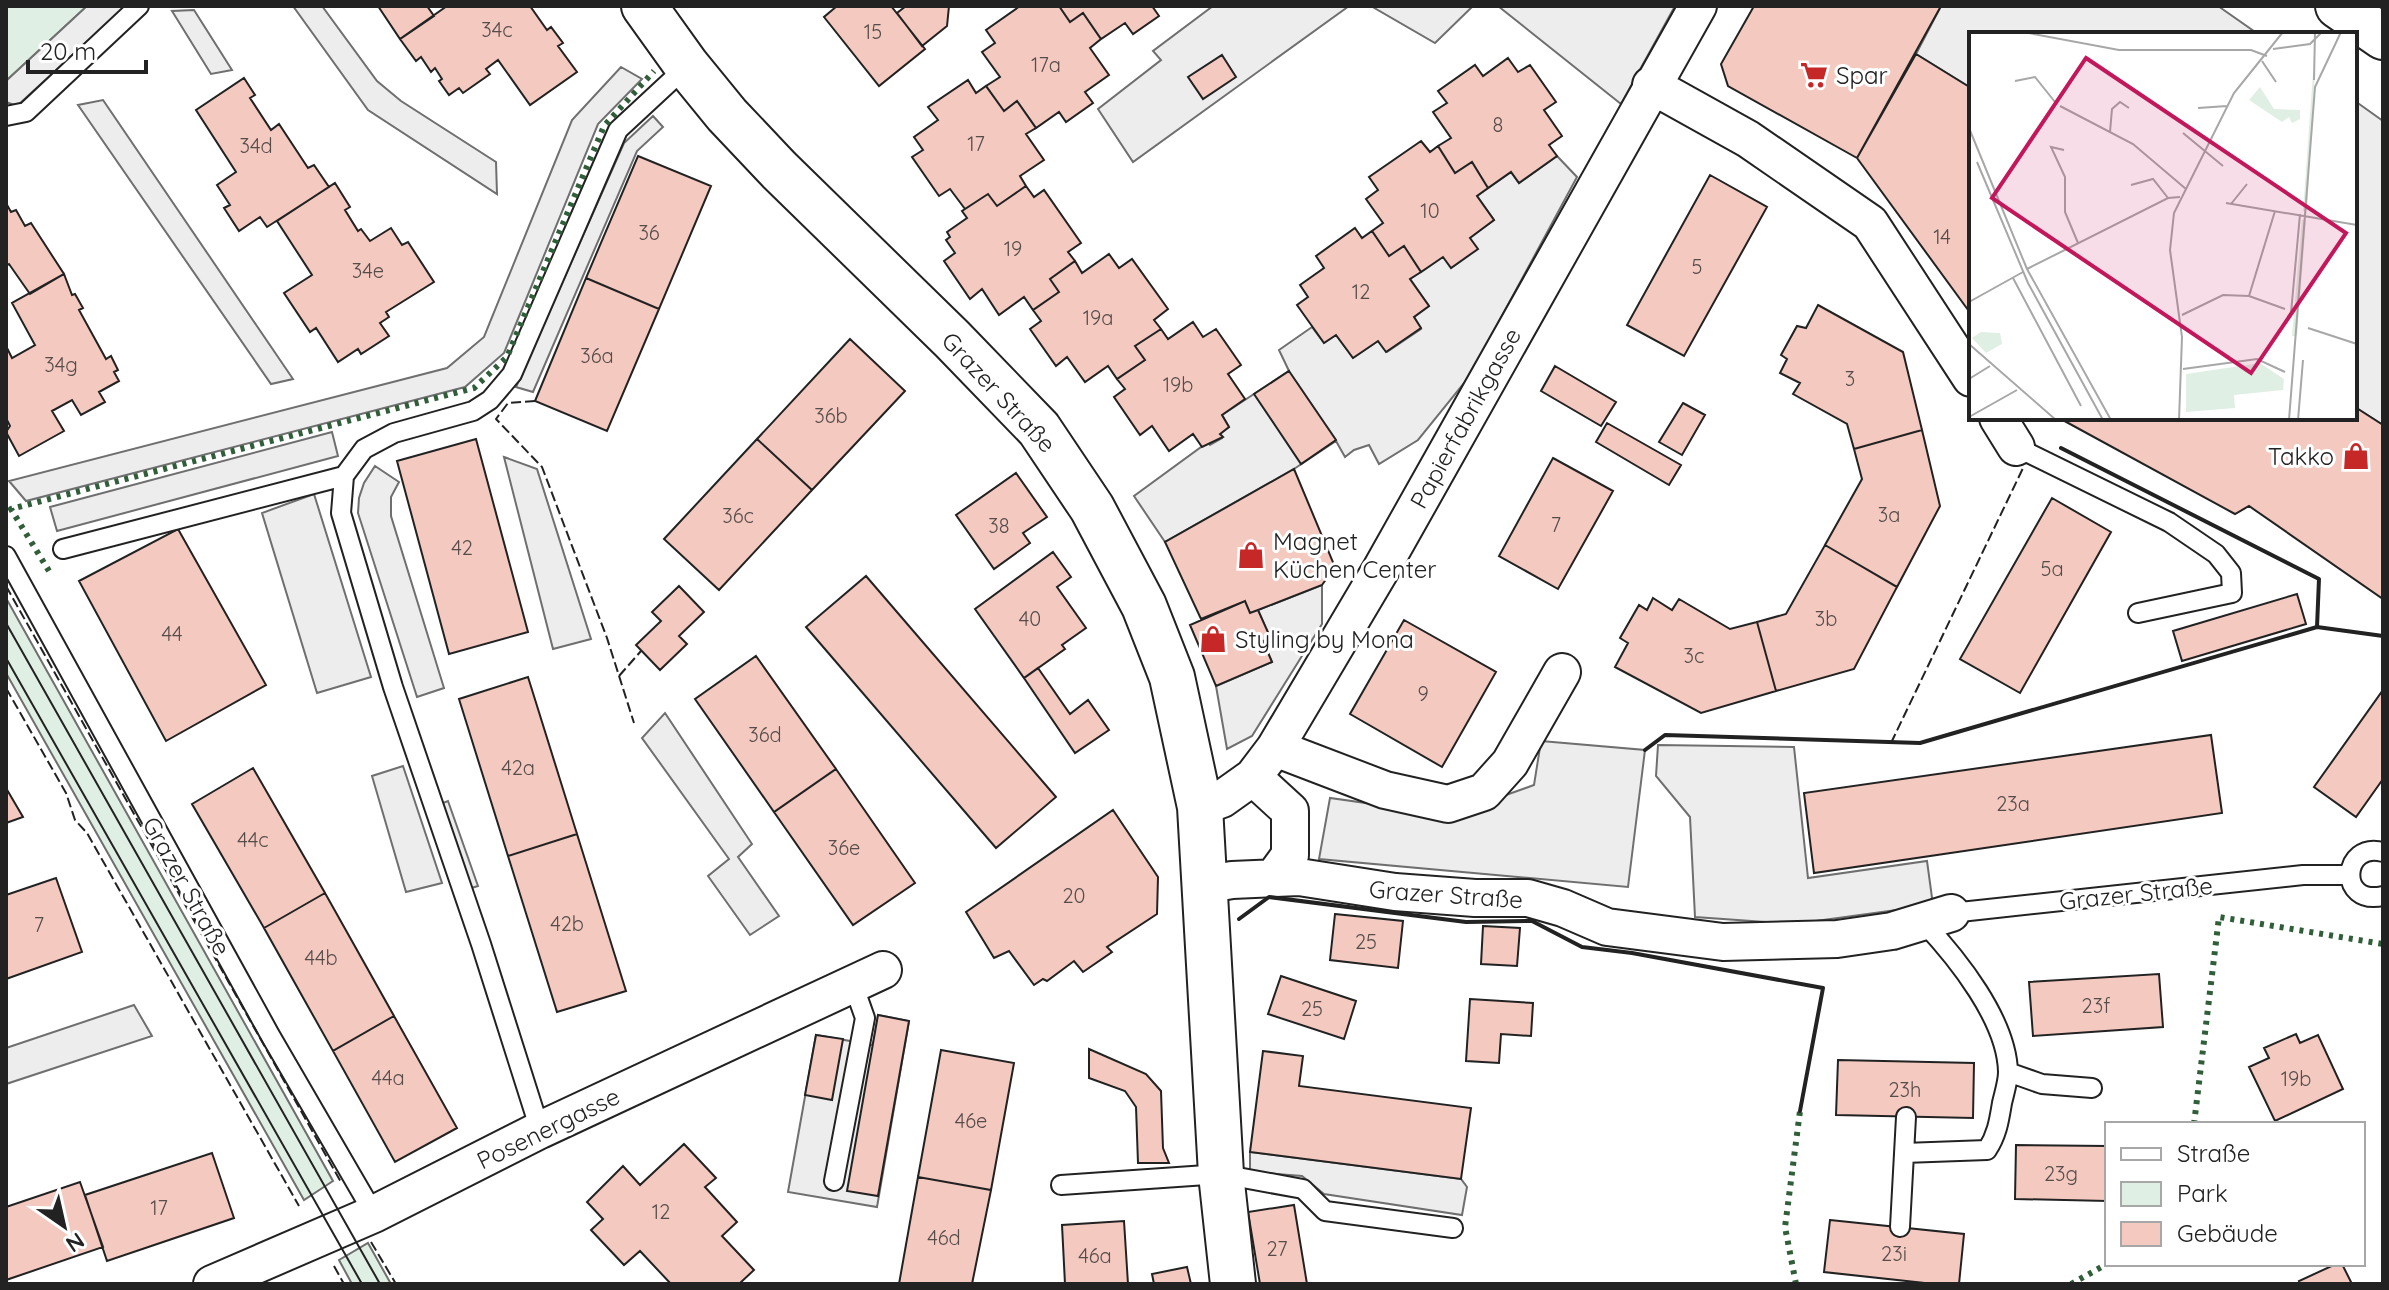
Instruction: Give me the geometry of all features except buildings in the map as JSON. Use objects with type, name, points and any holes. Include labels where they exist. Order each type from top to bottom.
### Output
[{"type":"street","name":"Grazer Straße","points":[[644,6],[727,115],[1039,429],[1092,508],[1144,606],[1172,677],[1200,807],[1221,1174],[1233,1284]]},
{"type":"street","name":"Papierfabrikgasse","points":[[1200,807],[1222,799],[1253,777],[1275,748],[1380,571],[1698,6]]},
{"type":"street","points":[[2338,6],[2383,37]]},
{"type":"street","points":[[1651,85],[1748,139],[1870,223],[1969,375]]},
{"type":"street","points":[[1275,748],[1385,790],[1448,804],[1484,792],[1510,763],[1562,672]]},
{"type":"street","points":[[1253,777],[1290,811],[1290,855],[1274,877]]},
{"type":"street","name":"Grazer Straße","points":[[1203,885],[1232,880],[1299,877],[1395,892],[1528,898],[1563,908],[1607,927],[1723,942],[1837,939],[1892,931],[1937,917]]},
{"type":"street","name":"Posenergasse","points":[[212,1284],[374,1214],[540,1130],[868,977]]},
{"type":"lane","points":[[6,116],[26,112],[139,6]]},
{"type":"lane","points":[[540,1130],[481,944],[393,687],[345,528],[341,513],[344,476],[364,449],[394,433],[473,411],[490,400],[512,374],[618,130],[687,66]]},
{"type":"lane","points":[[2007,432],[2169,522],[2216,554],[2231,573],[2232,593],[2138,613]]},
{"type":"lane","points":[[63,549],[344,476]]},
{"type":"lane","name":"Grazer Straße","points":[[6,556],[270,1035],[374,1214]]},
{"type":"lane","points":[[2383,852],[2375,850],[2360,855],[2354,860],[2350,875],[2360,894],[2383,896]]},
{"type":"lane","name":"Grazer Straße","points":[[1937,917],[2303,875],[2350,875]]},
{"type":"lane","points":[[1904,1153],[1987,1150],[1996,1138],[2008,1072],[1991,1014],[1949,950],[1937,917]]},
{"type":"lane","points":[[834,1181],[865,1018],[868,977]]},
{"type":"lane","points":[[2008,1072],[2042,1084],[2092,1088]]},
{"type":"lane","points":[[1900,1227],[1906,1117]]},
{"type":"lane","points":[[1061,1185],[1156,1171],[1221,1174],[1303,1189],[1325,1211],[1453,1228]]},
{"type":"green space","points":[[6,6],[87,6],[6,81]]},
{"type":"green space","points":[[6,598],[333,1181],[304,1200],[6,673]]},
{"type":"green space","points":[[368,1243],[391,1284],[352,1284],[339,1260]]},
{"type":"shaded area","points":[[87,6],[126,6],[17,106],[6,102],[6,81]]},
{"type":"shaded area","points":[[293,6],[322,6],[377,81],[401,101],[496,162],[497,194],[368,110]]},
{"type":"shaded area","points":[[1213,6],[1349,6],[1133,162],[1098,109],[1161,60],[1153,51]]},
{"type":"shaded area","points":[[1371,6],[1473,6],[1435,43]]},
{"type":"shaded area","points":[[1498,6],[1675,6],[1621,104]]},
{"type":"shaded area","points":[[1941,6],[2218,6],[2255,32],[1969,32],[1969,87],[1916,54]]},
{"type":"shaded area","points":[[194,10],[232,70],[211,74],[172,11]]},
{"type":"shaded area","points":[[621,67],[642,79],[598,124],[504,353],[465,387],[26,501],[9,481],[447,368],[484,337],[572,120]]},
{"type":"shaded area","points":[[103,100],[293,379],[271,384],[78,105]]},
{"type":"shaded area","points":[[2357,102],[2383,121],[2383,425],[2357,408]]},
{"type":"shaded area","points":[[653,116],[663,127],[637,151],[533,392],[516,387],[624,143]]},
{"type":"shaded area","points":[[1557,156],[1577,177],[1469,377],[1418,440],[1379,464],[1369,445],[1345,457],[1336,441],[1294,469],[1165,542],[1134,496],[1208,442],[1210,445],[1222,438],[1220,434],[1229,427],[1222,415],[1289,371],[1279,350],[1312,327],[1324,343],[1336,335],[1353,358],[1378,341],[1387,352],[1421,329],[1414,317],[1429,306],[1410,279],[1494,220],[1477,196],[1511,172],[1519,183]]},
{"type":"shaded area","points":[[332,432],[338,456],[57,531],[50,507]]},
{"type":"shaded area","points":[[504,457],[537,469],[591,639],[553,649]]},
{"type":"shaded area","points":[[375,466],[399,482],[391,497],[391,516],[444,688],[417,697],[358,513],[364,483]]},
{"type":"shaded area","points":[[314,494],[371,677],[317,693],[262,513]]},
{"type":"shaded area","points":[[1322,585],[1322,624],[1252,736],[1227,749],[1216,686],[1272,662],[1263,641],[1270,638],[1258,610]]},
{"type":"shaded area","points":[[665,713],[752,844],[738,857],[779,916],[750,935],[708,876],[729,859],[642,738]]},
{"type":"shaded area","points":[[1541,741],[1645,750],[1628,887],[1319,859],[1330,798],[1450,815],[1534,785]]},
{"type":"shaded area","points":[[1658,745],[1794,747],[1808,878],[1927,861],[1933,905],[1794,924],[1695,917],[1690,817],[1656,776]]},
{"type":"shaded area","points":[[403,766],[442,883],[406,892],[372,776]]},
{"type":"shaded area","points":[[448,801],[478,886],[468,889],[440,804]]},
{"type":"shaded area","points":[[134,1005],[152,1036],[6,1084],[6,1048]]},
{"type":"shaded area","points":[[878,1015],[909,1021],[877,1207],[788,1192],[816,1035],[873,1045]]},
{"type":"shaded area","points":[[1250,1152],[1461,1179],[1467,1187],[1462,1215],[1324,1194],[1302,1176],[1250,1172]]},
{"type":"tram line","points":[[6,623],[380,1284]]},
{"type":"tram line","points":[[6,658],[362,1284]]},
{"type":"hedge","points":[[49,571],[11,509],[474,388],[507,357],[604,126],[654,71]]},
{"type":"hedge","points":[[2194,1122],[2219,917],[2383,944]]},
{"type":"hedge","points":[[1796,1284],[1785,1227],[1800,1111]]},
{"type":"hedge","points":[[2071,1284],[2105,1265]]},
{"type":"fence","points":[[535,401],[508,403],[496,419],[542,467],[607,638],[634,723]]},
{"type":"fence","points":[[1891,743],[2024,466]]},
{"type":"fence","points":[[6,586],[342,1184]]},
{"type":"fence","points":[[619,676],[641,651]]},
{"type":"fence","points":[[6,688],[66,793],[75,820],[87,833],[299,1206]]},
{"type":"fence","points":[[371,1242],[396,1284]]},
{"type":"fence","points":[[334,1266],[344,1284]]},
{"type":"wall","points":[[2061,448],[2319,579],[2317,627],[2383,636]]},
{"type":"wall","points":[[1645,750],[1665,735],[1920,743],[2317,627]]},
{"type":"wall","points":[[1239,919],[1269,897],[1466,922],[1532,921],[1582,947],[1632,953],[1823,988],[1800,1111]]},
{"type":"place","name":"Spar","points":[[1814,75]]},
{"type":"place","name":"Takko","points":[[2356,456]]},
{"type":"place","name":"Magnet Küchen Center","points":[[1251,555]]},
{"type":"place","name":"Styling by Mona","points":[[1213,639]]}]
